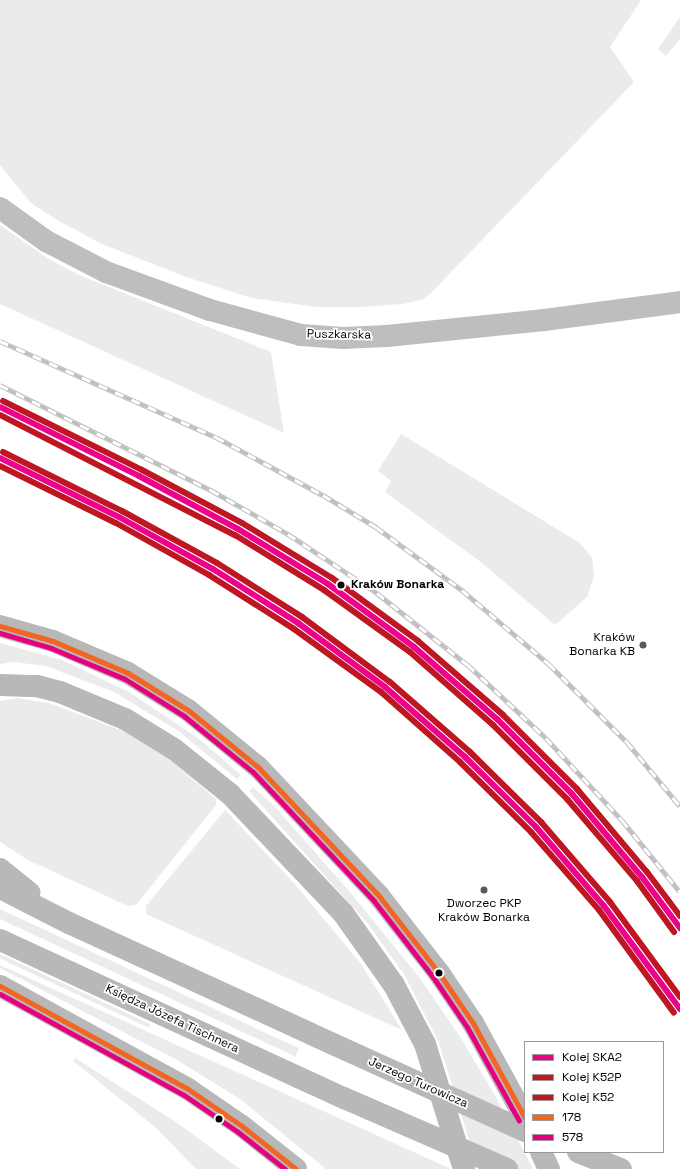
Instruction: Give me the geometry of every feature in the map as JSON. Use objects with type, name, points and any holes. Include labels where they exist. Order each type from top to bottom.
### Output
[{"type":"main road","points":[[0,626],[53,641],[128,674],[188,710],[258,767],[379,896],[439,973],[473,1023],[524,1116]]},
{"type":"main road","points":[[0,686],[37,686],[60,692],[125,719],[174,749],[230,794],[343,913],[394,985],[425,1044],[464,1169]]},
{"type":"main road","points":[[0,869],[69,923]]},
{"type":"main road","points":[[0,888],[69,923]]},
{"type":"main road","name":"Jerzego Turowicza","points":[[69,923],[524,1131]]},
{"type":"main road","name":"Księdza Józefa Tischnera","points":[[0,940],[344,1098],[507,1169]]},
{"type":"main road","points":[[0,986],[188,1089],[242,1126],[296,1169]]},
{"type":"main road","points":[[541,1153],[549,1169]]},
{"type":"main road","points":[[581,1153],[621,1169]]},
{"type":"street","name":"Puszkarska","points":[[0,208],[65,252],[112,274],[210,310],[301,335],[343,338],[387,336],[544,320],[680,302]]},
{"type":"shaded area","points":[[0,0],[641,0],[610,47],[634,82],[430,294],[421,300],[402,304],[363,307],[316,307],[252,298],[186,277],[102,244],[57,220],[31,203],[0,165]]},
{"type":"shaded area","points":[[680,17],[680,39],[666,56],[658,49]]},
{"type":"shaded area","points":[[0,225],[47,258],[79,275],[271,352],[284,433],[0,304]]},
{"type":"shaded area","points":[[401,434],[580,543],[592,558],[594,576],[587,597],[555,625],[482,563],[385,492],[391,481],[378,471]]},
{"type":"shaded area","points":[[0,643],[62,660],[129,692],[198,738],[241,775],[237,779],[177,730],[114,692],[46,666],[14,662],[0,664]]},
{"type":"shaded area","points":[[17,698],[49,703],[123,731],[166,757],[216,799],[216,805],[136,905],[128,906],[28,860],[0,842],[0,701]]},
{"type":"shaded area","points":[[253,787],[275,807],[350,892],[419,977],[459,1035],[497,1099],[533,1169],[478,1169],[439,1043],[404,974],[368,924],[249,791]]},
{"type":"shaded area","points":[[225,810],[294,883],[361,964],[402,1030],[146,914],[146,906]]},
{"type":"shaded area","points":[[0,909],[299,1048],[295,1057],[0,919]]},
{"type":"shaded area","points":[[0,954],[150,1024],[149,1028],[0,958]]},
{"type":"shaded area","points":[[0,965],[450,1169],[326,1169],[240,1099],[177,1060],[0,968]]},
{"type":"shaded area","points":[[75,1058],[176,1122],[240,1169],[196,1169],[155,1127],[73,1061]]},
{"type":"railway","points":[[0,341],[216,437],[323,495],[376,527],[462,590],[549,664],[627,742],[680,806]]},
{"type":"railway","points":[[0,385],[211,490],[288,534],[377,593],[468,665],[546,738],[622,820],[680,892]]},
{"type":"rail line","name":"K52","points":[[3,401],[142,470],[242,523],[332,578],[418,641],[503,715],[577,789],[647,872],[680,916]]},
{"type":"rail line","name":"SKA2","points":[[0,407],[139,476],[238,529],[328,584],[414,647],[498,720],[572,794],[642,877],[680,928]]},
{"type":"rail line","name":"K52P","points":[[0,415],[235,535],[324,590],[410,652],[493,725],[567,799],[637,881],[674,932]]},
{"type":"rail line","name":"K52","points":[[3,452],[122,511],[217,563],[302,617],[390,682],[470,752],[541,822],[610,902],[680,997]]},
{"type":"rail line","name":"SKA2","points":[[0,458],[119,517],[213,569],[298,623],[385,687],[465,757],[536,827],[604,906],[680,1009]]},
{"type":"rail line","name":"K52P","points":[[0,466],[116,523],[209,575],[294,629],[381,692],[460,762],[531,832],[599,910],[674,1013]]},
{"type":"transit line","name":"178","points":[[0,626],[53,641],[128,673],[188,710],[258,767],[379,896],[439,973],[473,1023],[524,1116]]},
{"type":"transit line","name":"578","points":[[0,633],[51,648],[125,679],[184,716],[253,772],[374,901],[433,977],[467,1027],[519,1121]]},
{"type":"transit line","name":"178","points":[[0,986],[188,1089],[242,1126],[296,1169]]},
{"type":"transit line","name":"578","points":[[0,994],[184,1095],[238,1132],[285,1169]]},
{"type":"place","name":"Kraków Bonarka","points":[[341,585]]},
{"type":"place","name":"Kraków Bonarka KB","points":[[643,645]]},
{"type":"place","name":"Dworzec PKP Kraków Bonarka","points":[[484,890]]}]
